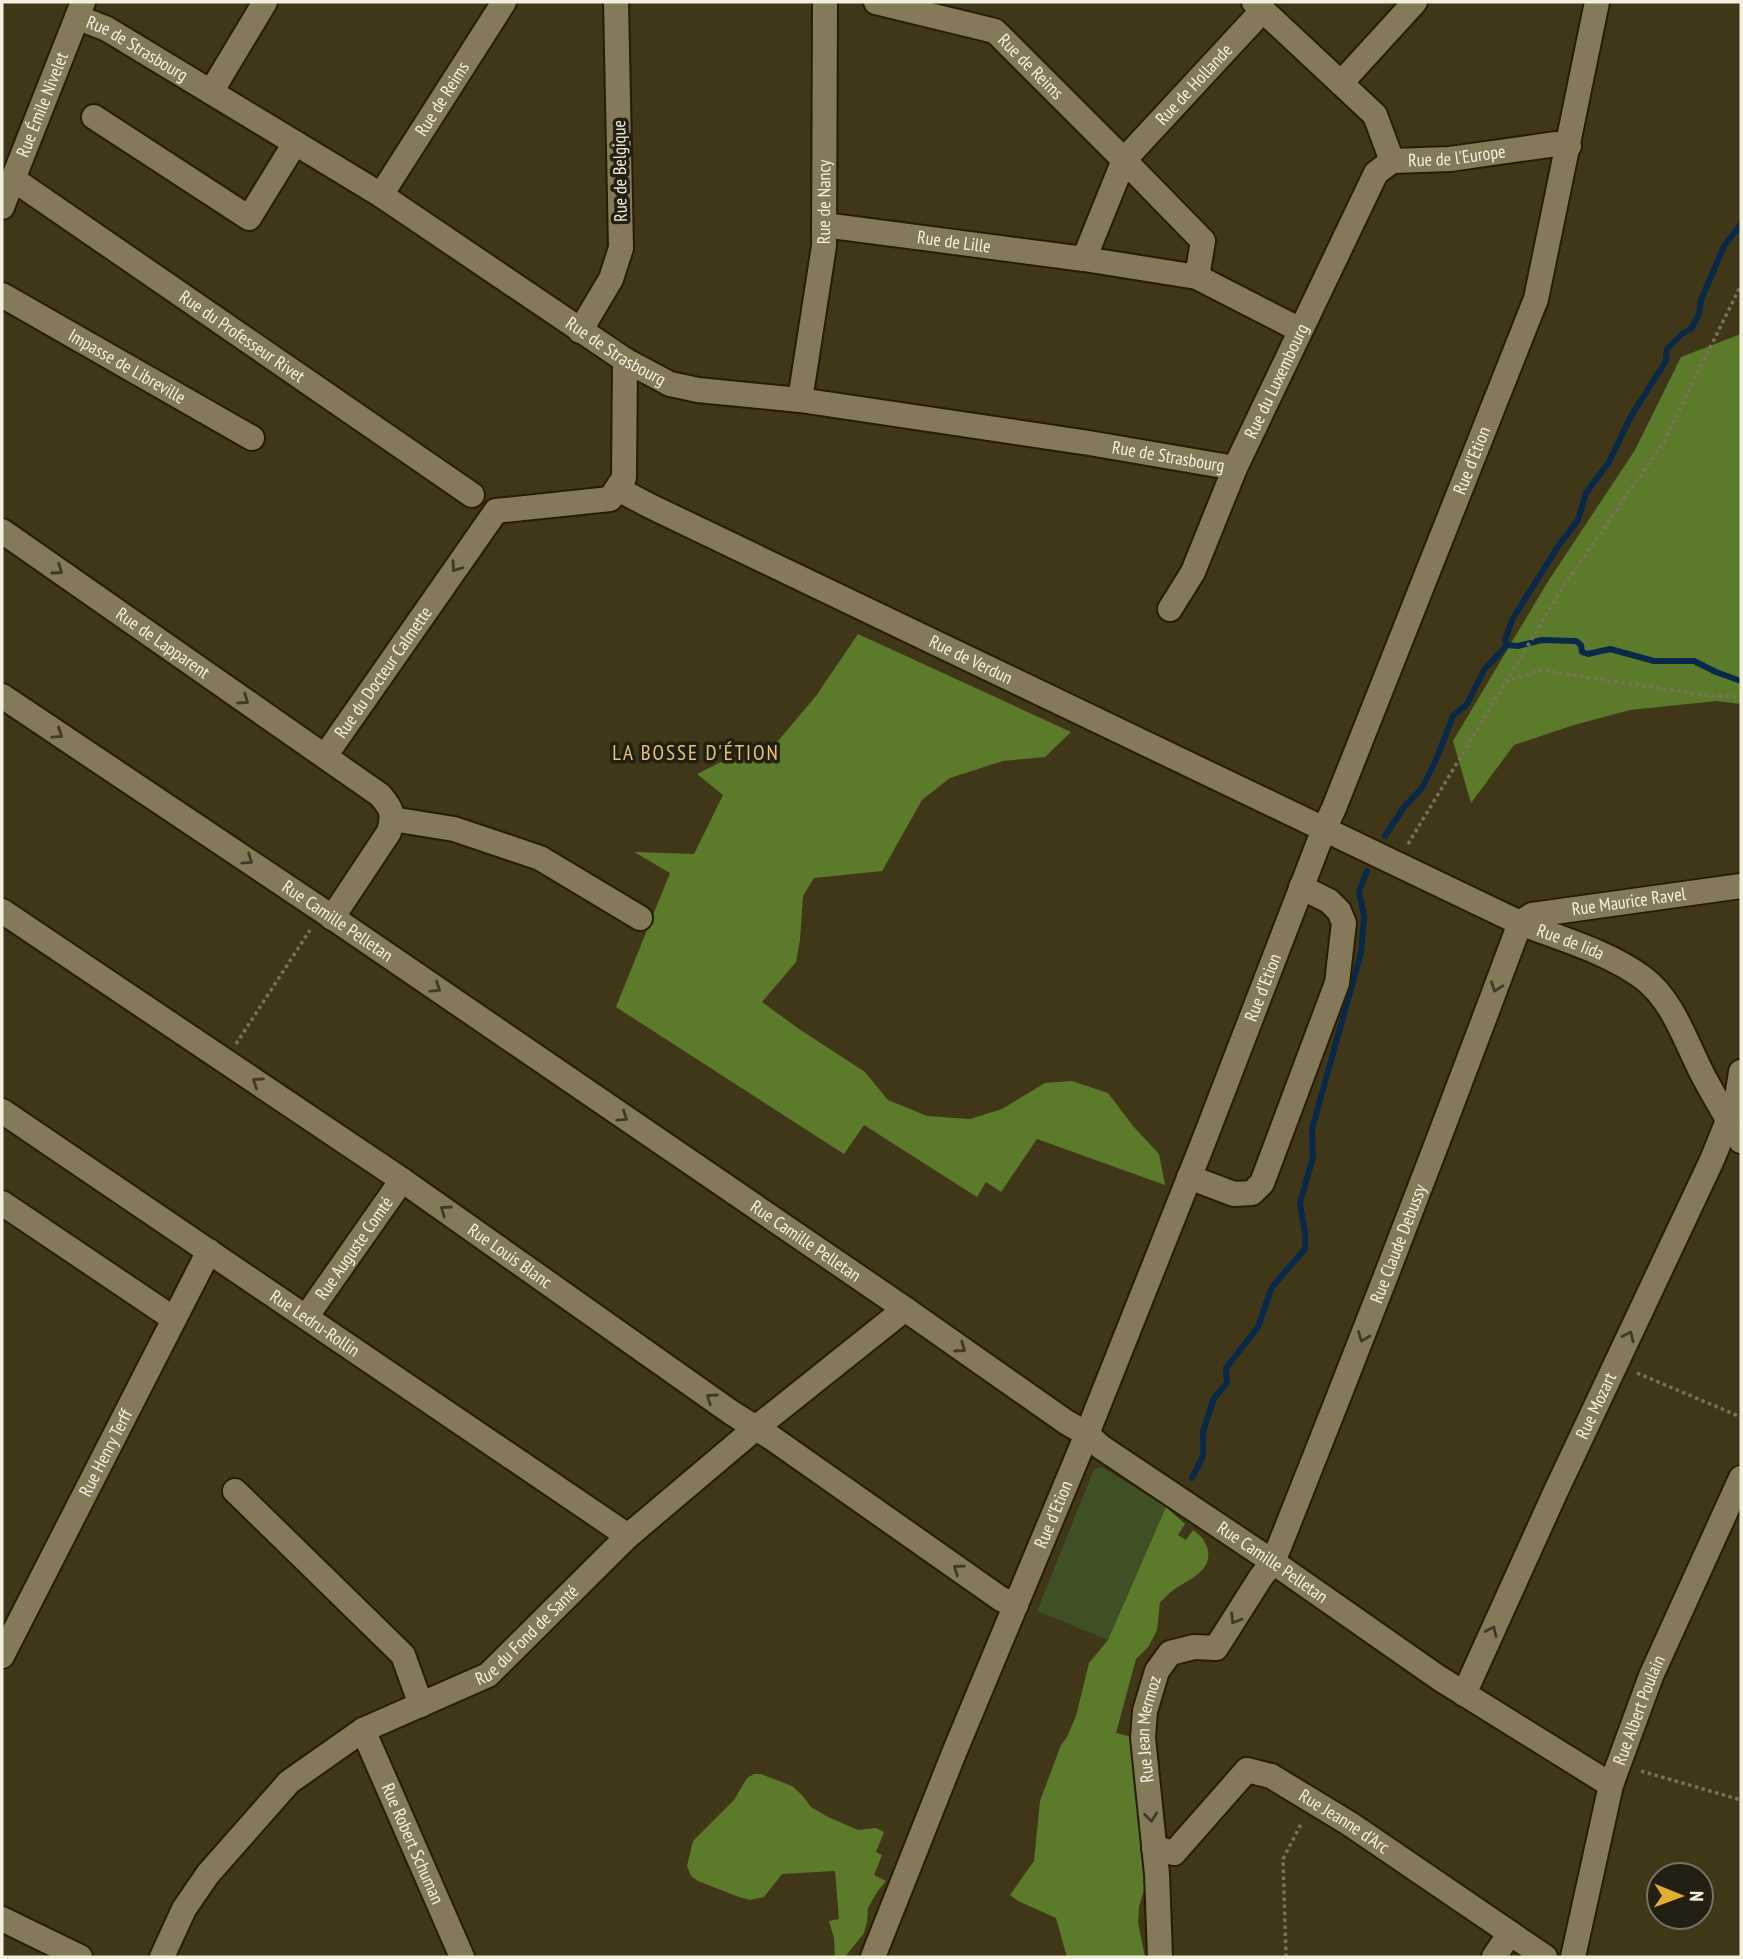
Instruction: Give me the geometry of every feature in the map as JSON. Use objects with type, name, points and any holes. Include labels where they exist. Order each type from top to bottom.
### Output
[{"type":"street","points":[[211,92],[265,2]]},
{"type":"street","name":"Rue de Reims","points":[[381,195],[504,2]]},
{"type":"street","name":"Rue de Belgique","points":[[580,331],[611,279],[621,248],[616,2]]},
{"type":"street","name":"Rue de Nancy","points":[[800,400],[824,246],[825,2]]},
{"type":"street","name":"Rue de Reims","points":[[876,2],[995,32],[1124,160]]},
{"type":"street","points":[[1342,83],[1415,2]]},
{"type":"street","name":"Rue d'Etion","points":[[873,1957],[1087,1434],[1301,887],[1536,299],[1597,2]]},
{"type":"street","name":"Rue de Hollande","points":[[1124,160],[1259,6]]},
{"type":"street","name":"Rue de l'Europe","points":[[1259,6],[1375,115],[1392,161],[1450,159],[1556,144],[1569,146]]},
{"type":"street","name":"Rue de Strasbourg","points":[[80,9],[107,29],[381,195],[580,331],[625,360],[670,384],[698,390],[800,400],[1089,443],[1235,468]]},
{"type":"street","name":"Rue Émile Nivelet","points":[[2,207],[80,9]]},
{"type":"street","points":[[94,117],[249,218],[295,143]]},
{"type":"street","points":[[1084,259],[1124,160],[1203,241],[1197,277]]},
{"type":"street","name":"Rue du Luxembourg","points":[[1170,609],[1193,572],[1235,468],[1376,173],[1392,161]]},
{"type":"street","name":"Rue du Professeur Rivet","points":[[13,179],[472,495]]},
{"type":"street","name":"Rue de Lille","points":[[824,225],[1084,259],[1197,277],[1300,330]]},
{"type":"street","name":"Impasse de Libreville","points":[[2,295],[252,438]]},
{"type":"street","points":[[618,489],[624,478],[625,360]]},
{"type":"street","name":"Rue de Verdun","points":[[618,489],[1324,829]]},
{"type":"street","name":"Rue du Docteur Calmette","points":[[393,819],[390,807],[380,795],[325,756],[496,511],[610,499],[618,489]]},
{"type":"street","name":"Rue de Lapparent","points":[[2,531],[325,756]]},
{"type":"street","name":"Rue Camille Pelletan","points":[[2,696],[327,914],[1464,1694],[1615,1775]]},
{"type":"street","points":[[327,914],[382,845],[393,819],[454,829],[540,858],[640,918]]},
{"type":"street","name":"Rue de Iida","points":[[1324,829],[1520,923],[1605,955],[1643,978],[1659,994],[1674,1017],[1705,1080],[1741,1141]]},
{"type":"street","name":"Rue Maurice Ravel","points":[[1520,923],[1532,915],[1741,886]]},
{"type":"street","points":[[1189,1177],[1234,1194],[1252,1193],[1262,1183],[1337,983],[1344,923],[1339,911],[1329,901],[1301,887]]},
{"type":"street","name":"Rue Louis Blanc","points":[[2,911],[402,1180],[732,1413],[757,1427],[1001,1599],[1016,1605]]},
{"type":"street","name":"Rue Claude Debussy","points":[[1273,1562],[1354,1361],[1520,923]]},
{"type":"street","points":[[1728,1119],[1737,1098],[1741,1072]]},
{"type":"street","name":"Rue Ledru-Rollin","points":[[2,1111],[628,1536]]},
{"type":"street","name":"Rue Mozart","points":[[1464,1694],[1555,1493],[1712,1160],[1728,1119]]},
{"type":"street","name":"Rue Auguste Comté","points":[[306,1317],[402,1180]]},
{"type":"street","points":[[2,1203],[174,1319]]},
{"type":"street","name":"Rue Henry Terff","points":[[2,1656],[209,1251]]},
{"type":"street","name":"Rue du Fond de Santé","points":[[162,1957],[184,1909],[208,1874],[289,1782],[363,1730],[488,1675],[628,1536],[757,1427],[905,1309]]},
{"type":"street","name":"Rue Albert Poulain","points":[[1573,1957],[1615,1775],[1651,1676],[1741,1478]]},
{"type":"street","points":[[235,1491],[403,1655],[421,1705]]},
{"type":"street","name":"Rue Jean Mermoz","points":[[1160,1957],[1157,1874],[1143,1738],[1145,1711],[1157,1671],[1170,1653],[1194,1647],[1216,1648],[1273,1562]]},
{"type":"street","name":"Rue Robert Schuman","points":[[363,1730],[462,1957]]},
{"type":"street","name":"Rue Jeanne d'Arc","points":[[1154,1848],[1174,1853],[1247,1770],[1271,1776],[1350,1824],[1545,1957]]},
{"type":"street","points":[[2,1919],[80,1957]]},
{"type":"street","points":[[1494,1957],[1510,1933]]},
{"type":"path","points":[[1396,864],[1563,587],[1663,443],[1741,285]]},
{"type":"path","points":[[1506,682],[1539,670],[1711,696],[1741,697]]},
{"type":"path","points":[[225,1061],[327,914]]},
{"type":"path","points":[[1661,1383],[1741,1417]]},
{"type":"path","points":[[1615,1775],[1741,1800]]},
{"type":"path","points":[[1286,1957],[1283,1859],[1313,1802]]},
{"type":"green space","points":[[1741,334],[1741,704],[1716,701],[1630,710],[1514,745],[1471,803],[1453,741],[1547,583],[1635,450],[1681,357]]},
{"type":"green space","points":[[858,634],[1071,732],[1045,757],[1003,761],[950,778],[922,800],[882,871],[814,878],[803,896],[796,962],[762,1002],[865,1072],[888,1100],[927,1116],[970,1119],[1002,1109],[1045,1083],[1072,1081],[1108,1093],[1159,1154],[1165,1185],[1037,1139],[1001,1192],[986,1182],[977,1197],[864,1125],[844,1154],[616,1007],[670,873],[634,852],[694,854],[723,795],[697,774],[743,751],[778,741],[816,696]]},
{"type":"green space","points":[[1102,1467],[1166,1507],[1108,1640],[1037,1611],[1094,1469]]},
{"type":"green space","points":[[1166,1507],[1185,1524],[1178,1535],[1186,1540],[1193,1530],[1204,1541],[1208,1555],[1207,1562],[1198,1574],[1160,1602],[1157,1630],[1149,1646],[1136,1659],[1116,1733],[1132,1737],[1134,1786],[1145,1873],[1138,1923],[1145,1957],[1067,1957],[1056,1918],[1010,1895],[1034,1861],[1040,1801],[1061,1745],[1076,1716],[1089,1663],[1108,1640]]},
{"type":"green space","points":[[761,1774],[792,1786],[811,1807],[828,1817],[858,1830],[876,1828],[884,1832],[876,1852],[882,1855],[874,1875],[886,1881],[868,1908],[864,1933],[845,1957],[835,1957],[834,1938],[829,1921],[839,1919],[835,1871],[782,1874],[764,1897],[750,1900],[691,1876],[687,1866],[693,1841],[734,1800],[747,1778]]},
{"type":"waterway","points":[[1385,836],[1404,807],[1422,788],[1453,716],[1467,704],[1484,670],[1507,645],[1505,640],[1513,618],[1578,520],[1586,493],[1609,462],[1631,416],[1666,361],[1667,349],[1691,329],[1724,246],[1741,224]]},
{"type":"waterway","points":[[1507,645],[1518,646],[1542,640],[1576,641],[1581,645],[1582,652],[1588,654],[1610,649],[1654,661],[1694,661],[1741,681]]},
{"type":"waterway","points":[[1192,1478],[1203,1456],[1203,1432],[1214,1398],[1227,1383],[1226,1368],[1258,1327],[1272,1287],[1305,1249],[1300,1203],[1313,1157],[1312,1129],[1361,953],[1364,916],[1359,891],[1367,871]]},
{"type":"district","name":"LA BOSSE D'ÉTION","points":[[696,753]]}]
